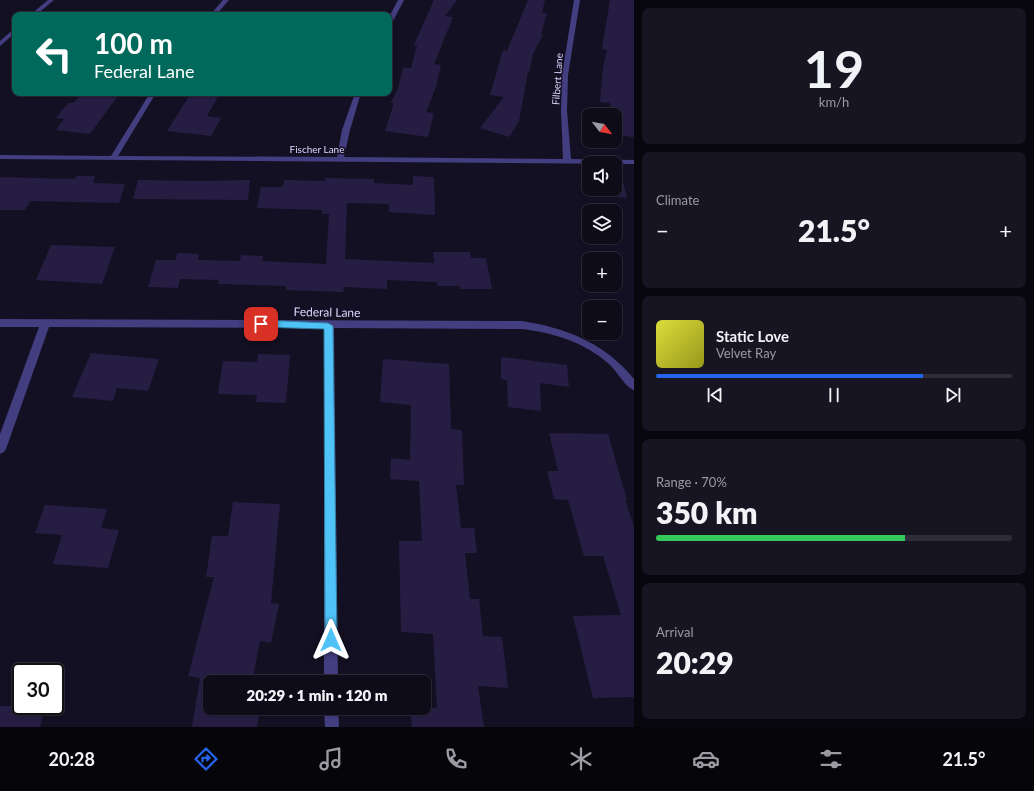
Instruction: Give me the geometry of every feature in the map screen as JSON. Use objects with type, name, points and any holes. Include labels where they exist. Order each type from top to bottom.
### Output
[{"type":"street","points":[[37,12],[51,0]]},
{"type":"street","points":[[216,12],[226,0]]},
{"type":"street","points":[[392,17],[401,0]]},
{"type":"street","name":"Filbert Lane","points":[[567,160],[564,111],[565,75],[577,0]]},
{"type":"street","points":[[0,44],[12,33]]},
{"type":"street","points":[[113,158],[151,96]]},
{"type":"street","points":[[340,159],[346,130],[357,96]]},
{"type":"street","name":"Fischer Lane","points":[[0,157],[567,160],[634,162]]},
{"type":"street","name":"Federal Lane","points":[[0,323],[261,324],[328,326],[513,325],[539,328],[570,337],[598,350],[620,367],[634,386]]},
{"type":"street","points":[[0,449],[45,324]]},
{"type":"street","points":[[328,326],[331,675]]},
{"type":"street","points":[[332,715],[332,727]]},
{"type":"building","points":[[434,0],[457,0],[445,16],[453,17],[434,64],[441,65],[436,87],[426,112],[434,113],[428,137],[385,131],[394,103],[391,103],[398,88],[403,68],[411,68],[417,46],[414,45]]},
{"type":"building","points":[[528,0],[545,0],[542,13],[547,13],[541,34],[543,34],[533,54],[529,73],[528,72],[519,121],[509,137],[480,128],[504,97],[490,95],[503,50],[507,51]]},
{"type":"building","points":[[610,0],[634,0],[634,137],[622,136],[622,108],[610,108],[610,103],[600,102],[603,67],[607,50],[602,49]]},
{"type":"building","points":[[80,96],[118,96],[90,134],[56,130],[64,119],[56,118],[68,103],[74,103]]},
{"type":"building","points":[[189,96],[218,96],[207,116],[221,118],[211,136],[167,131]]},
{"type":"building","points":[[76,176],[95,176],[93,183],[125,184],[119,203],[30,201],[25,210],[0,210],[0,177],[75,179]]},
{"type":"building","points":[[413,176],[434,177],[435,215],[389,212],[389,204],[347,203],[345,259],[434,263],[433,252],[470,252],[471,258],[486,258],[492,289],[460,289],[460,286],[437,286],[437,282],[387,280],[387,289],[344,287],[343,292],[286,290],[286,286],[218,284],[219,280],[180,279],[178,288],[148,287],[156,260],[176,260],[177,253],[199,254],[198,260],[240,261],[241,255],[263,256],[262,261],[326,264],[329,214],[322,214],[322,210],[257,208],[261,187],[283,187],[284,180],[325,181],[325,178],[374,179],[374,183],[413,185]]},
{"type":"building","points":[[138,180],[250,180],[248,200],[133,199]]},
{"type":"building","points":[[622,181],[627,198],[601,196],[622,196]]},
{"type":"building","points":[[51,245],[115,247],[102,284],[36,280]]},
{"type":"building","points":[[91,353],[159,359],[148,391],[117,388],[113,401],[72,397]]},
{"type":"building","points":[[258,354],[290,355],[286,403],[256,402],[257,395],[218,394],[223,361],[257,362]]},
{"type":"building","points":[[501,357],[567,365],[569,387],[540,383],[541,411],[508,407],[507,380],[501,379]]},
{"type":"building","points":[[383,359],[449,364],[451,429],[462,430],[464,485],[456,485],[461,528],[474,528],[477,553],[465,553],[470,599],[479,599],[483,636],[502,637],[508,688],[478,686],[484,727],[412,727],[411,715],[431,715],[431,708],[437,708],[433,634],[401,632],[399,541],[422,541],[419,481],[390,479],[391,458],[410,460],[411,405],[380,402]]},
{"type":"building","points":[[549,433],[608,434],[627,500],[625,500],[634,526],[634,697],[593,698],[573,616],[621,615],[603,556],[584,556],[568,500],[554,499],[547,471],[558,471]]},
{"type":"building","points":[[233,502],[280,504],[271,603],[279,604],[271,643],[260,641],[253,675],[203,675],[203,715],[259,715],[257,727],[192,727],[200,678],[188,676],[214,577],[206,577],[212,536],[228,536]]},
{"type":"building","points":[[45,505],[107,509],[101,528],[119,530],[108,568],[53,564],[62,535],[35,533]]},
{"type":"building","points":[[0,706],[12,706],[12,715],[43,715],[40,727],[0,727]]},
{"type":"route","points":[[261,324],[328,326],[331,640]]}]
